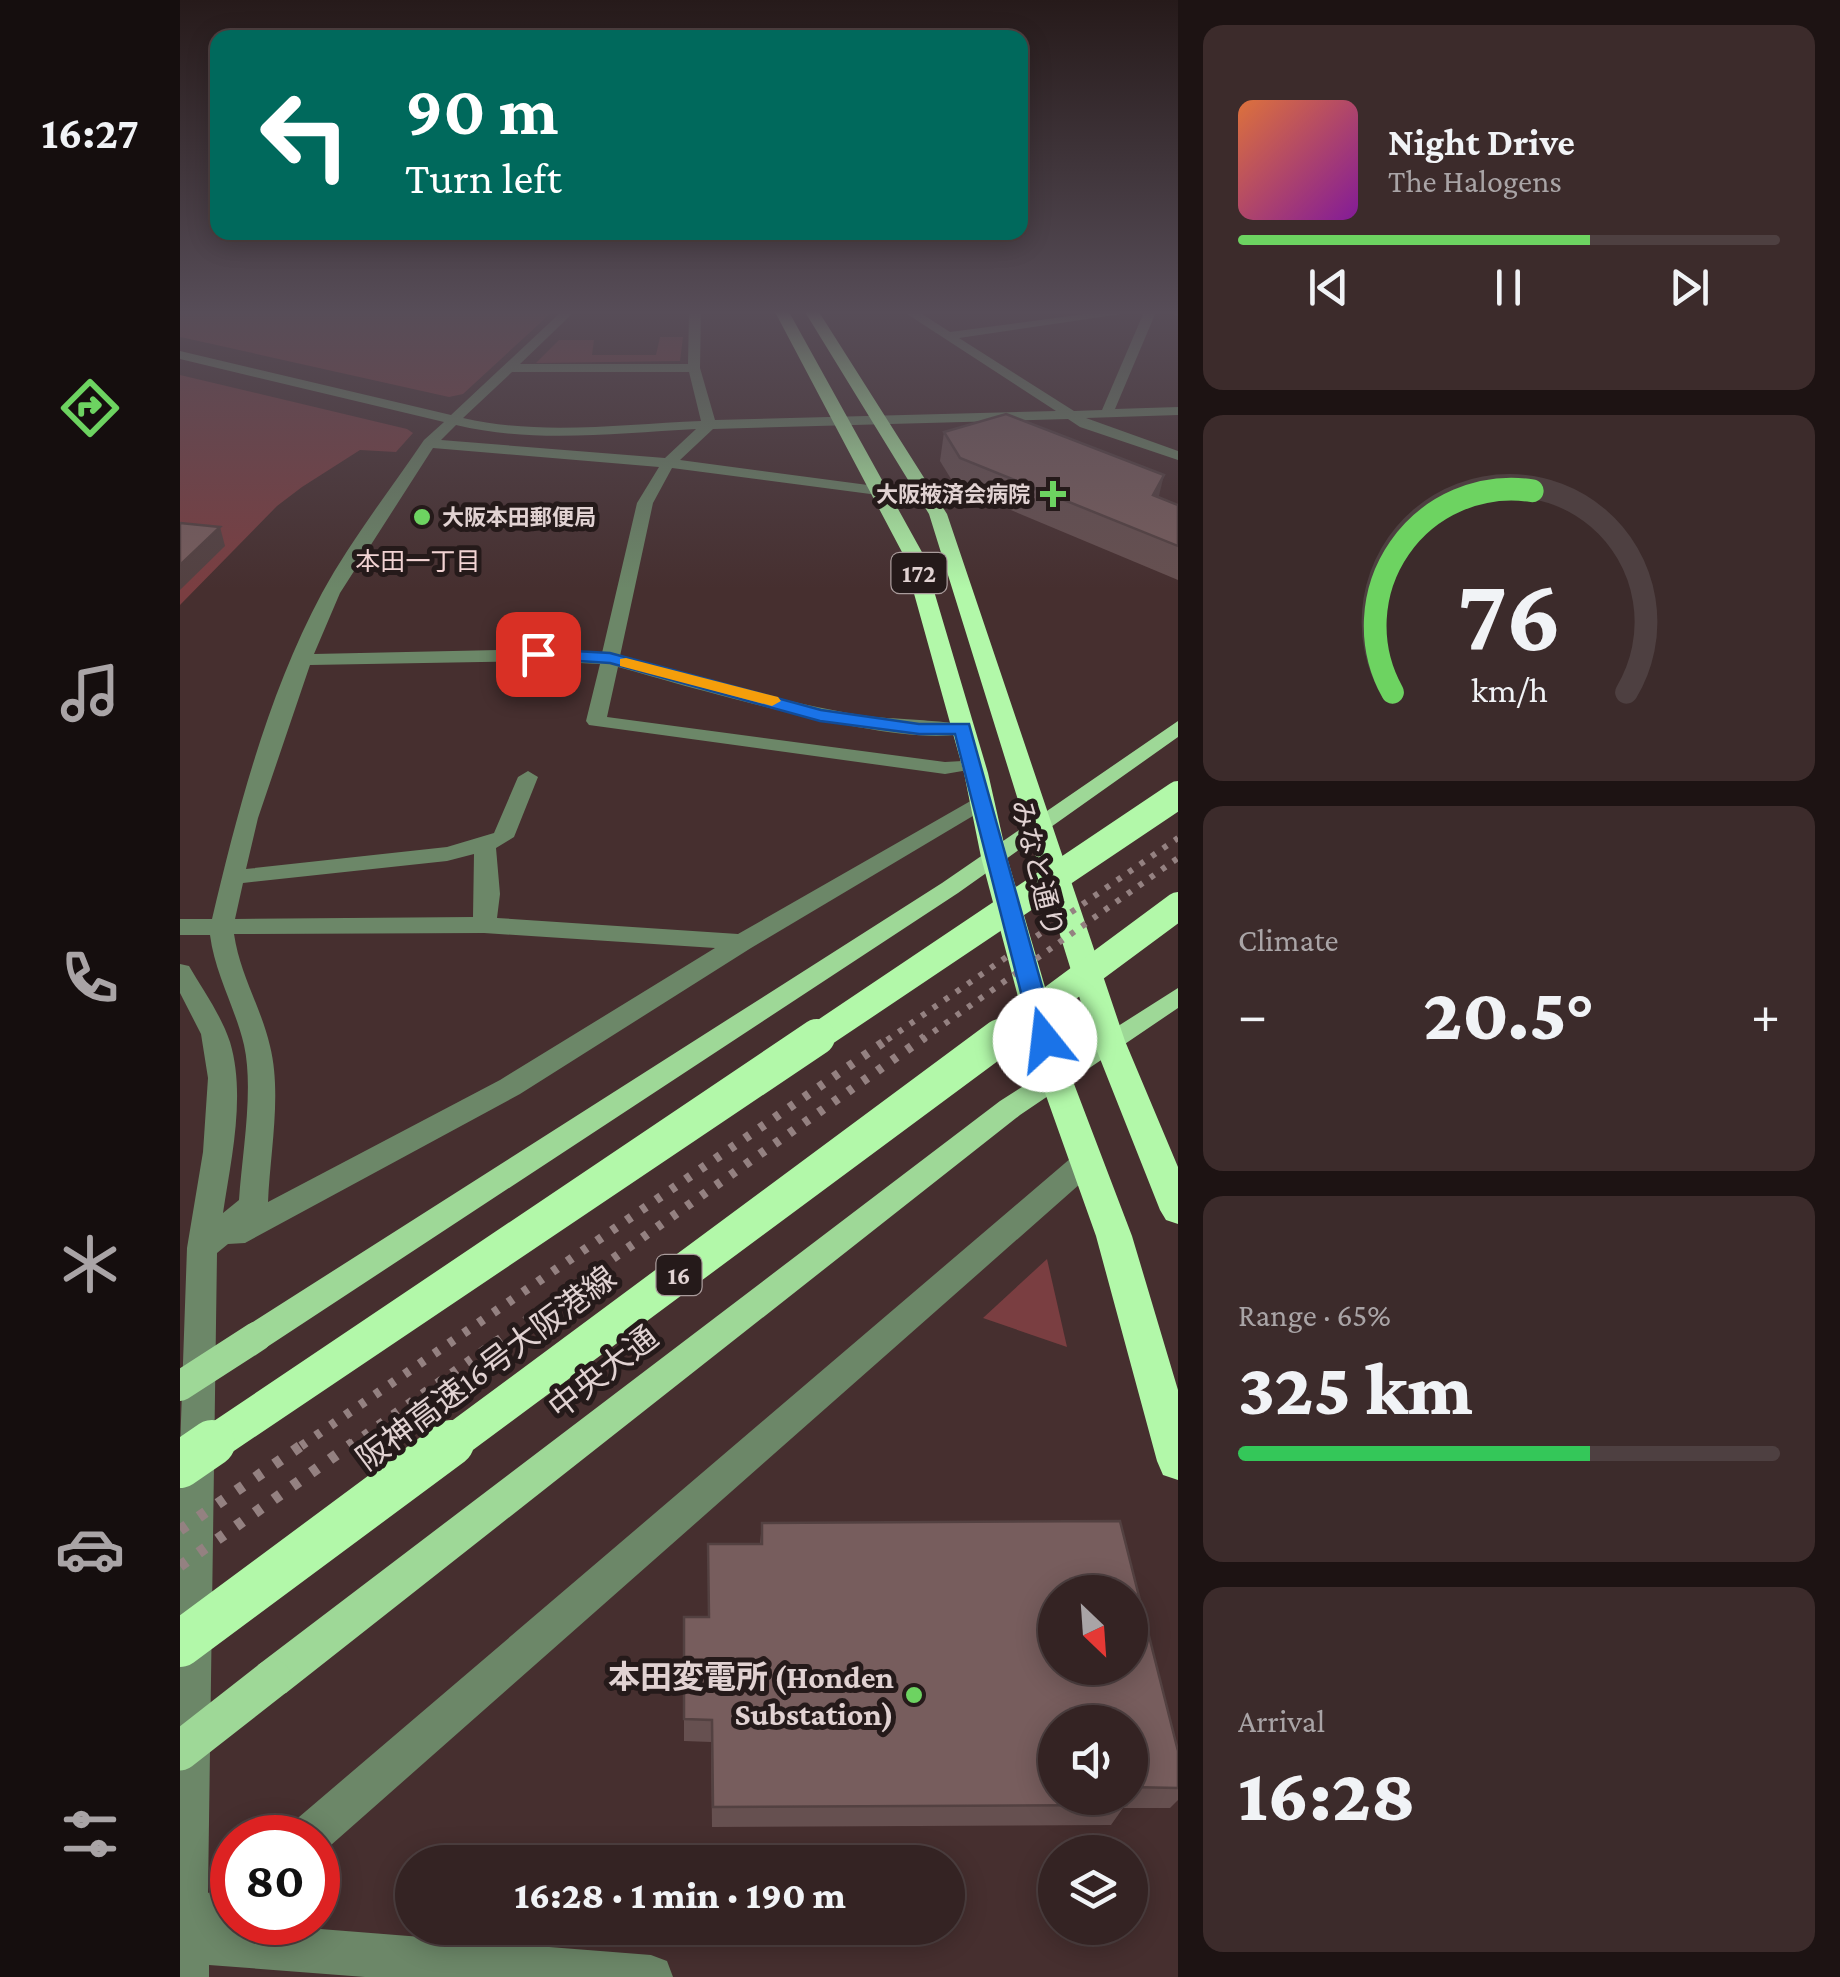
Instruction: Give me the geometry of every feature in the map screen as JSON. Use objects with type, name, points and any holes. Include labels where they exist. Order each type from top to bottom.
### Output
[{"type":"highway","name":"みなと通り","points":[[831,404],[913,554],[974,764],[994,858],[1055,1076],[1114,1236],[1178,1461]]},
{"type":"highway","name":"みなと通り","points":[[870,404],[938,514],[1109,1040],[1178,1210]]},
{"type":"highway","points":[[180,1466],[1178,795]]},
{"type":"highway","name":"阪神高速16号大阪港線","points":[[180,1644],[1178,906]]},
{"type":"main road","points":[[180,1386],[994,858],[1178,727]]},
{"type":"main road","name":"中央大通","points":[[180,1751],[1055,1076],[1178,996]]},
{"type":"street","points":[[392,404],[491,428],[539,432],[839,419],[881,422],[1178,411]]},
{"type":"street","points":[[202,1248],[254,1205],[260,1078],[257,1045],[226,966],[221,929],[247,818],[331,593],[429,443],[467,404]]},
{"type":"street","points":[[704,404],[710,425]]},
{"type":"street","points":[[1058,404],[1085,424],[1178,456]]},
{"type":"street","points":[[1107,413],[1111,404]]},
{"type":"street","points":[[710,425],[668,462],[644,503],[596,721],[945,768],[974,764]]},
{"type":"street","points":[[429,443],[668,462],[878,490]]},
{"type":"street","points":[[303,660],[538,654],[610,658],[820,715],[919,729],[963,728]]},
{"type":"street","points":[[234,877],[447,854],[485,845],[504,836],[528,777]]},
{"type":"street","points":[[202,1248],[256,1224],[510,1087],[742,942],[982,804]]},
{"type":"street","points":[[484,925],[488,894],[485,845]]},
{"type":"street","points":[[180,927],[484,925],[742,942]]},
{"type":"street","points":[[180,972],[220,1053],[212,1187],[202,1248],[186,1959]]},
{"type":"street","points":[[333,1815],[1088,1160]]},
{"type":"street","points":[[186,1959],[210,1929]]},
{"type":"street","points":[[186,1959],[651,1977]]},
{"type":"shaded area","points":[[180,404],[303,404],[413,433],[396,452],[360,450],[302,487],[277,506],[180,605]]},
{"type":"shaded area","points":[[1047,1259],[1067,1347],[983,1318]]},
{"type":"building","points":[[1006,414],[1164,475],[1153,495],[1178,505],[1178,546],[960,458],[944,432]]},
{"type":"building","points":[[180,523],[220,527],[180,565]]},
{"type":"building","name":"本田変電所 (Honden Substation)","points":[[1120,1521],[1134,1575],[1038,1575],[1038,1685],[1148,1685],[1148,1632],[1178,1751],[1178,1788],[1148,1787],[1148,1705],[1038,1705],[1038,1805],[713,1807],[712,1720],[684,1719],[684,1617],[709,1617],[708,1544],[762,1544],[762,1523]]},
{"type":"railway","points":[[887,1040],[1178,838]]},
{"type":"railway","points":[[922,1040],[1178,858]]},
{"type":"railway","points":[[301,1446],[891,1037]]},
{"type":"railway","points":[[349,1446],[925,1037]]},
{"type":"railway","points":[[180,1530],[305,1443]]},
{"type":"railway","points":[[180,1566],[353,1443]]},
{"type":"slow traffic","points":[[626,663],[772,701]]},
{"type":"place","name":"大阪掖済会病院","points":[[1053,494]]},
{"type":"place","name":"大阪本田郵便局","points":[[422,517]]},
{"type":"place","name":"本田変電所 (Honden Substation)","points":[[914,1695]]},
{"type":"district","name":"本田一丁目","points":[[418,561]]},
{"type":"route","points":[[538,654],[610,658],[820,715],[919,729],[963,728],[994,858],[1045,1040]]}]
